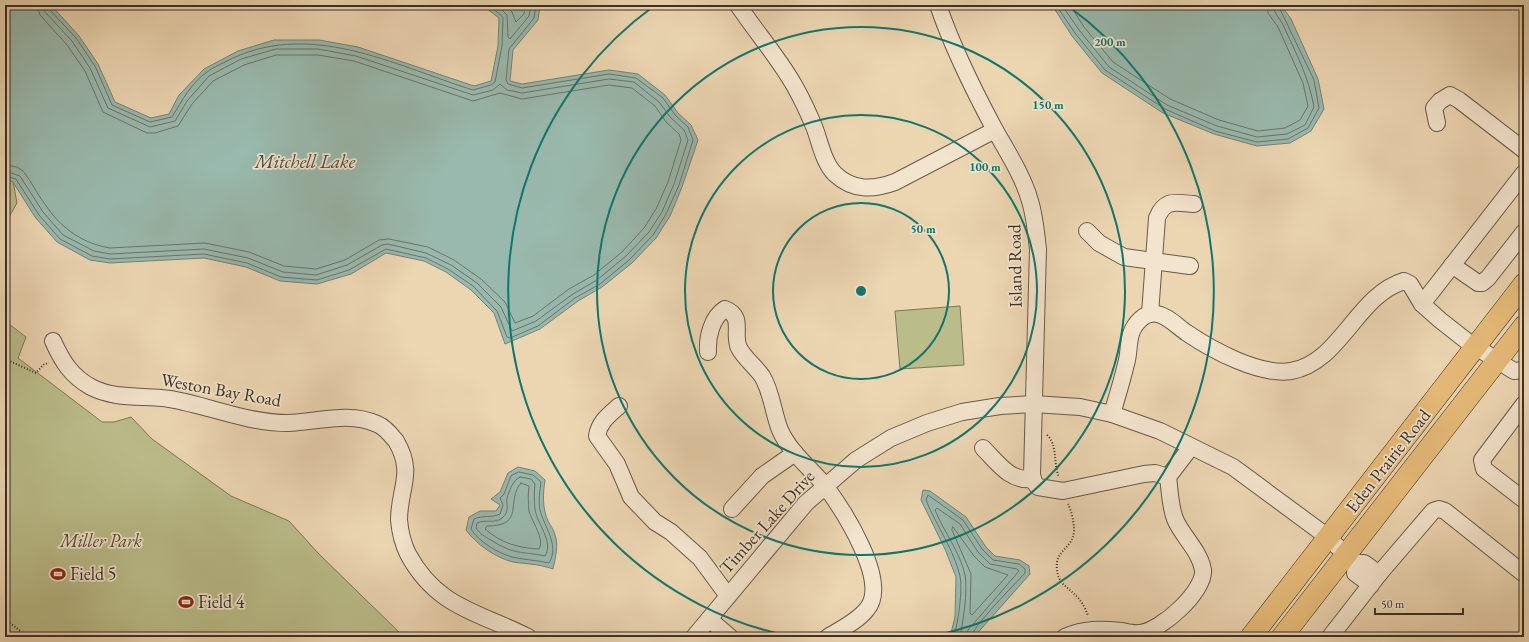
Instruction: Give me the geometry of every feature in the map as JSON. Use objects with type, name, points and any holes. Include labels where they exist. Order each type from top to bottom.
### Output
[{"type":"main road","name":"Eden Prairie Road","points":[[1251,637],[1524,284]]},
{"type":"main road","name":"Eden Prairie Road","points":[[1282,637],[1351,558],[1497,360],[1524,326]]},
{"type":"street","points":[[738,5],[794,84],[807,111],[826,158],[834,173],[845,181],[862,187],[878,188],[895,182],[995,130]]},
{"type":"street","name":"Island Road","points":[[938,5],[948,34],[963,68],[1021,178],[1030,201],[1036,225],[1038,249],[1033,479]]},
{"type":"street","points":[[1437,123],[1434,108],[1440,101],[1450,95],[1459,100],[1524,150]]},
{"type":"street","points":[[1422,304],[1524,173]]},
{"type":"street","points":[[1150,314],[1155,230],[1160,210],[1170,203],[1194,204]]},
{"type":"street","points":[[1087,231],[1099,243],[1124,257],[1190,266]]},
{"type":"street","points":[[1452,265],[1478,283],[1482,283],[1488,278],[1524,232]]},
{"type":"street","points":[[1112,414],[1126,364],[1131,334],[1138,322],[1146,315],[1155,313],[1165,316],[1203,344],[1227,356],[1255,366],[1290,371],[1317,361],[1372,301],[1392,284],[1404,281],[1410,284],[1422,304],[1440,320],[1476,347],[1514,371],[1524,370]]},
{"type":"street","points":[[708,352],[707,340],[718,313],[725,309],[731,312],[738,323],[739,346],[762,376],[780,431],[795,453],[824,485],[863,549],[871,567],[874,598],[868,608],[828,637]]},
{"type":"street","name":"Weston Bay Road","points":[[53,340],[61,359],[74,375],[92,387],[111,395],[172,400],[263,422],[288,423],[346,417],[363,419],[379,424],[392,435],[401,450],[406,466],[405,484],[399,519],[404,545],[413,562],[437,590],[453,603],[472,614],[528,637]]},
{"type":"street","name":"Timber Lake Drive","points":[[694,637],[789,522],[824,485],[856,460],[891,438],[927,422],[962,412],[1000,406],[1034,404],[1080,407],[1112,414],[1160,431],[1233,467],[1278,499],[1351,558],[1364,563],[1375,580]]},
{"type":"street","points":[[619,406],[604,419],[598,428],[596,436],[624,476],[628,492],[655,522],[671,532],[700,558],[728,596]]},
{"type":"street","points":[[1523,407],[1482,460],[1484,469],[1524,500]]},
{"type":"street","points":[[1065,637],[1089,629],[1140,633],[1153,629],[1169,620],[1180,609],[1202,578],[1203,570],[1200,560],[1175,520],[1171,506],[1168,477],[1191,447]]},
{"type":"street","points":[[983,448],[1014,477],[1023,480],[1033,479],[1038,487],[1063,491],[1144,474],[1155,473],[1168,477]]},
{"type":"street","points":[[732,509],[762,476],[795,453]]},
{"type":"street","points":[[1330,637],[1427,516],[1438,509],[1445,511],[1524,574]]},
{"type":"street","points":[[709,619],[730,637]]},
{"type":"path","points":[[5,359],[36,373],[44,364],[61,359]]},
{"type":"path","points":[[1044,432],[1053,443],[1055,469],[1069,507],[1074,529],[1073,538],[1062,550],[1058,558],[1058,577],[1062,585],[1078,598],[1085,608],[1089,619],[1089,629]]},
{"type":"path","points":[[5,619],[28,637]]},
{"type":"green space","points":[[5,179],[13,181],[17,203],[5,224]]},
{"type":"green space","points":[[960,306],[964,365],[900,369],[895,311]]},
{"type":"green space","name":"Miller Park","points":[[5,321],[26,337],[18,358],[102,422],[114,422],[131,417],[152,439],[231,496],[289,521],[318,553],[404,637],[5,637]]},
{"type":"water","name":"Mitchell Lake","points":[[5,5],[51,5],[79,36],[98,64],[115,102],[151,118],[169,114],[179,95],[204,69],[238,51],[274,40],[319,40],[358,47],[474,86],[491,81],[498,46],[499,18],[482,5],[540,5],[538,20],[513,50],[510,81],[522,84],[609,70],[638,74],[665,95],[678,113],[691,125],[698,140],[682,187],[670,216],[656,238],[632,263],[602,287],[578,301],[540,329],[505,344],[494,313],[471,290],[446,272],[424,261],[386,253],[351,274],[317,284],[280,281],[246,267],[204,258],[110,263],[90,260],[57,242],[35,217],[13,182],[5,179]]},
{"type":"water","points":[[1052,5],[1281,5],[1291,19],[1318,79],[1324,109],[1311,131],[1290,143],[1257,146],[1214,134],[1163,113],[1102,73],[1072,36]]},
{"type":"water","points":[[518,467],[535,471],[545,480],[543,495],[544,506],[546,516],[553,529],[557,543],[553,569],[538,565],[513,562],[493,554],[475,540],[466,530],[469,517],[480,511],[496,511],[500,505],[491,499],[500,492],[508,473]]},
{"type":"water","points":[[923,490],[930,491],[966,517],[986,547],[995,556],[1020,560],[1029,566],[1030,574],[974,637],[950,637],[955,617],[956,577],[945,549],[921,500]]},
{"type":"place","name":"Field 5","points":[[58,574]]},
{"type":"place","name":"Field 4","points":[[186,602]]}]
